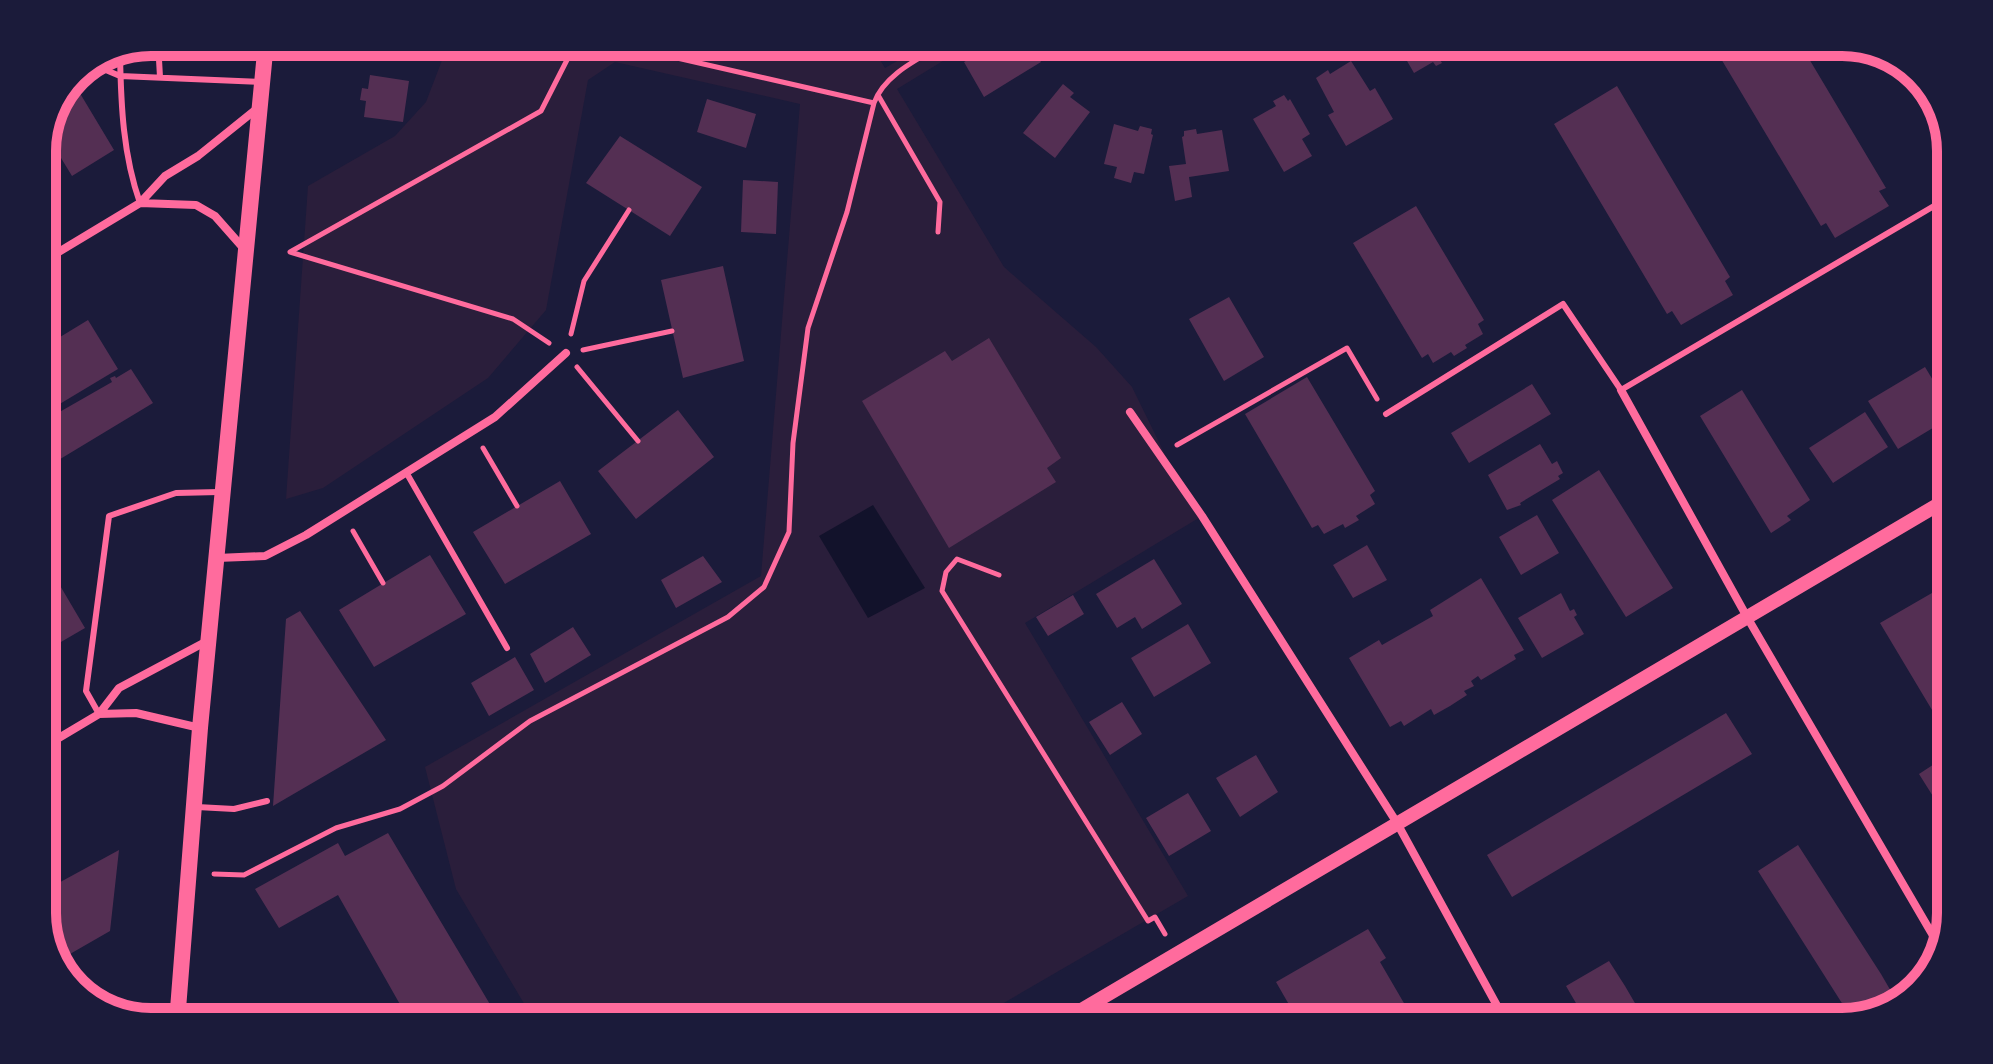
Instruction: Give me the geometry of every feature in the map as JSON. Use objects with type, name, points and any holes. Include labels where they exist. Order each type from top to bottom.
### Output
[{"type":"main road","points":[[178,1008],[200,728],[265,56]]},
{"type":"street","points":[[56,254],[140,203],[165,176],[198,156],[260,106]]},
{"type":"street","points":[[140,203],[196,205],[215,216],[246,252]]},
{"type":"street","points":[[217,558],[265,556],[306,535],[495,417],[566,353]]},
{"type":"street","points":[[1621,390],[1747,617],[1934,937]]},
{"type":"street","points":[[1130,412],[1202,516],[1397,823],[1498,1008]]},
{"type":"street","points":[[1085,1008],[1937,505]]},
{"type":"street","points":[[56,740],[99,714],[119,688],[209,640]]},
{"type":"street","points":[[99,714],[136,713],[200,728]]},
{"type":"lane","points":[[159,56],[160,77]]},
{"type":"lane","points":[[120,62],[122,116],[131,177],[140,203]]},
{"type":"lane","points":[[104,69],[120,76],[263,83]]},
{"type":"lane","points":[[1386,414],[1563,304],[1621,390],[1937,204]]},
{"type":"lane","points":[[406,472],[507,648]]},
{"type":"lane","points":[[99,714],[86,691],[109,516],[176,493],[223,492]]},
{"type":"lane","points":[[194,806],[234,809],[267,801]]},
{"type":"path","points":[[569,56],[541,111],[290,252],[513,319],[566,353],[638,441]]},
{"type":"path","points":[[668,56],[874,103]]},
{"type":"path","points":[[189,872],[244,875],[336,828],[400,809],[443,786],[530,721],[728,617],[764,587],[789,532],[793,443],[808,328],[847,212],[874,103],[877,94],[900,71],[924,56]]},
{"type":"path","points":[[877,94],[940,202],[938,232]]},
{"type":"path","points":[[566,353],[584,281],[629,210]]},
{"type":"path","points":[[566,353],[672,331]]},
{"type":"path","points":[[1159,456],[1347,348],[1386,414]]},
{"type":"path","points":[[473,430],[517,506]]},
{"type":"path","points":[[342,513],[383,583]]},
{"type":"path","points":[[999,575],[957,559],[946,572],[942,591],[1148,921],[1155,917]]},
{"type":"shaded area","points":[[444,56],[878,56],[885,68],[906,56],[951,56],[897,89],[1004,267],[1096,347],[1132,387],[1177,479],[1202,516],[1025,623],[1188,896],[995,1008],[527,1008],[456,889],[425,767],[761,576],[800,104],[615,62],[588,80],[546,310],[488,378],[323,488],[286,499],[308,186],[395,136],[426,102]]},
{"type":"shaded area","points":[[873,505],[925,588],[868,618],[819,536]]},
{"type":"building","points":[[974,56],[1038,56],[1041,62],[984,97],[964,62]]},
{"type":"building","points":[[1404,56],[1443,56],[1439,58],[1442,63],[1436,66],[1433,62],[1414,73]]},
{"type":"building","points":[[1719,56],[1807,56],[1886,188],[1879,191],[1889,206],[1835,238],[1826,223],[1821,226]]},
{"type":"building","points":[[1351,61],[1370,91],[1375,88],[1393,119],[1346,146],[1328,115],[1334,112],[1316,78],[1328,70],[1330,74]]},
{"type":"building","points":[[370,75],[409,81],[403,122],[364,117],[366,101],[360,100],[362,88],[368,89]]},
{"type":"building","points":[[1063,84],[1074,93],[1070,97],[1090,112],[1055,158],[1023,133]]},
{"type":"building","points":[[1617,86],[1730,277],[1725,281],[1733,295],[1681,325],[1672,311],[1667,314],[1554,124]]},
{"type":"building","points":[[78,91],[114,150],[72,176],[56,145],[66,109]]},
{"type":"building","points":[[1284,95],[1288,101],[1290,99],[1310,134],[1302,139],[1312,156],[1284,172],[1253,119],[1276,106],[1273,101]]},
{"type":"building","points":[[707,99],[756,114],[746,148],[697,132]]},
{"type":"building","points":[[1114,124],[1138,131],[1140,126],[1152,129],[1144,174],[1134,172],[1131,183],[1114,178],[1117,167],[1104,164]]},
{"type":"building","points":[[1196,129],[1197,134],[1222,130],[1229,171],[1189,177],[1192,197],[1175,201],[1169,166],[1186,164],[1182,137],[1184,131]]},
{"type":"building","points":[[620,136],[702,187],[670,236],[586,183]]},
{"type":"building","points":[[743,180],[778,182],[776,234],[741,232]]},
{"type":"building","points":[[1416,206],[1484,320],[1478,324],[1483,334],[1465,345],[1467,348],[1454,356],[1451,352],[1433,363],[1428,354],[1422,358],[1353,243]]},
{"type":"building","points":[[723,266],[744,361],[683,378],[661,280]]},
{"type":"building","points":[[1229,297],[1264,357],[1224,381],[1189,319]]},
{"type":"building","points":[[88,320],[118,369],[58,405],[56,339]]},
{"type":"building","points":[[989,338],[1061,458],[1047,468],[1056,482],[949,548],[862,401],[945,351],[952,361]]},
{"type":"building","points":[[1925,367],[1937,387],[1937,425],[1898,449],[1868,401]]},
{"type":"building","points":[[131,369],[153,403],[56,462],[56,414],[112,382],[110,378]]},
{"type":"building","points":[[1307,377],[1375,491],[1370,495],[1375,504],[1356,516],[1359,520],[1324,534],[1318,525],[1312,528],[1245,414]]},
{"type":"building","points":[[1532,384],[1551,414],[1469,463],[1451,433]]},
{"type":"building","points":[[1742,390],[1810,500],[1787,516],[1791,520],[1771,533],[1700,416]]},
{"type":"building","points":[[678,410],[714,457],[636,519],[598,471]]},
{"type":"building","points":[[1865,412],[1888,447],[1833,483],[1809,448]]},
{"type":"building","points":[[1540,444],[1552,464],[1557,461],[1563,473],[1558,476],[1560,479],[1521,505],[1507,510],[1488,475]]},
{"type":"building","points":[[1599,470],[1673,588],[1626,617],[1552,500]]},
{"type":"building","points":[[560,481],[591,534],[505,584],[473,532]]},
{"type":"building","points":[[1537,515],[1559,553],[1521,575],[1499,537]]},
{"type":"building","points":[[1367,545],[1387,580],[1353,598],[1333,565]]},
{"type":"building","points":[[430,555],[466,614],[374,667],[339,610]]},
{"type":"building","points":[[703,556],[722,582],[676,608],[661,580]]},
{"type":"building","points":[[1154,559],[1182,604],[1142,629],[1135,617],[1117,628],[1096,594]]},
{"type":"building","points":[[1481,578],[1524,650],[1514,655],[1516,659],[1481,680],[1478,676],[1471,681],[1474,686],[1464,691],[1467,695],[1450,706],[1434,715],[1431,709],[1404,726],[1401,721],[1390,727],[1349,658],[1379,640],[1382,645],[1433,616],[1430,610]]},
{"type":"building","points":[[56,579],[85,628],[56,645]]},
{"type":"building","points":[[1937,590],[1937,714],[1935,715],[1880,623]]},
{"type":"building","points":[[1561,593],[1570,611],[1574,609],[1577,615],[1574,617],[1584,634],[1542,658],[1518,618]]},
{"type":"building","points":[[1073,595],[1084,614],[1048,636],[1036,617]]},
{"type":"building","points":[[300,611],[386,740],[273,806],[286,619]]},
{"type":"building","points":[[1188,624],[1211,663],[1154,697],[1131,658]]},
{"type":"building","points":[[573,627],[591,655],[545,683],[530,654]]},
{"type":"building","points":[[515,657],[534,690],[489,716],[471,683]]},
{"type":"building","points":[[1122,702],[1142,734],[1110,755],[1089,722]]},
{"type":"building","points":[[1726,713],[1752,754],[1512,897],[1487,855]]},
{"type":"building","points":[[1256,755],[1278,792],[1240,817],[1216,778]]},
{"type":"building","points":[[1937,762],[1937,803],[1919,774]]},
{"type":"building","points":[[1188,793],[1211,831],[1169,856],[1146,818]]},
{"type":"building","points":[[388,833],[491,1006],[402,1008],[338,895],[279,928],[255,889],[338,843],[345,856]]},
{"type":"building","points":[[1798,845],[1892,993],[1866,1005],[1845,1008],[1758,871]]},
{"type":"building","points":[[119,850],[110,931],[67,956],[56,919],[56,884]]},
{"type":"building","points":[[1368,929],[1386,958],[1380,962],[1407,1008],[1291,1008],[1276,982]]},
{"type":"building","points":[[1609,961],[1638,1008],[1579,1008],[1566,986]]}]
